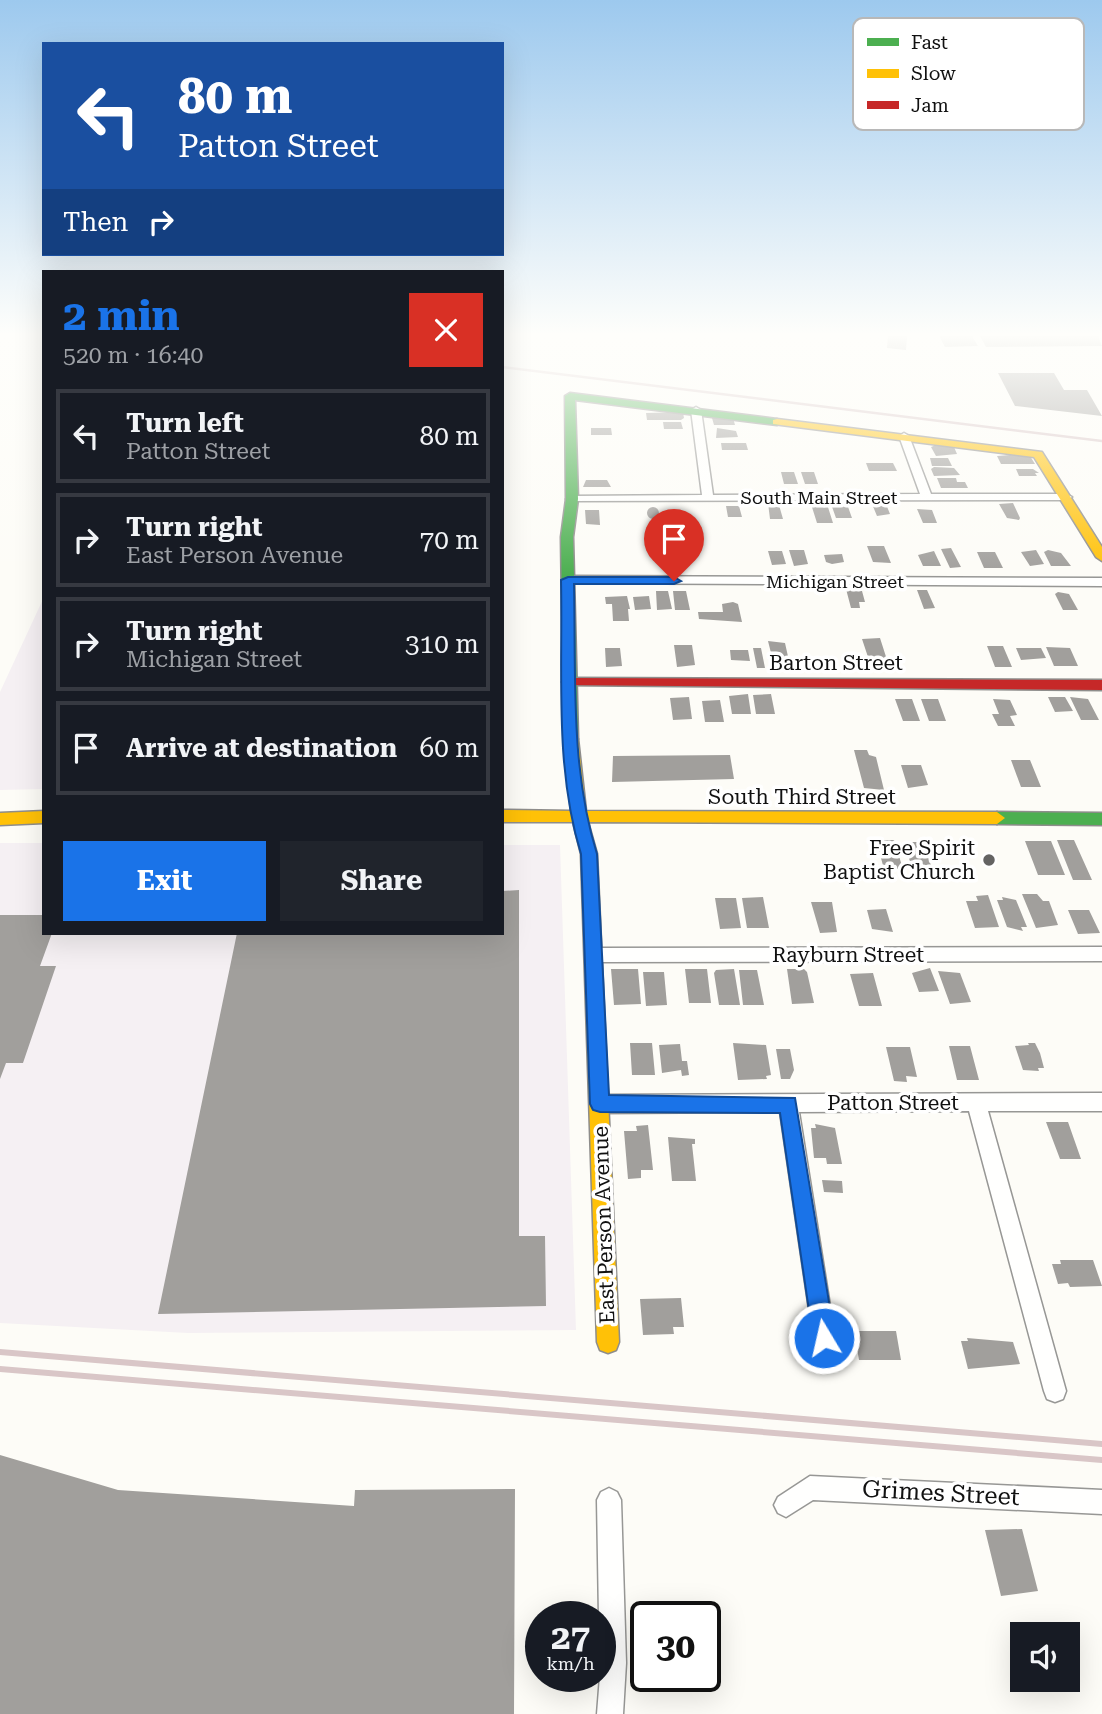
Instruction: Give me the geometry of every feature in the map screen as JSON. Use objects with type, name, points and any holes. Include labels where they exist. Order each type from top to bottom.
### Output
[{"type":"street","name":"East Person Avenue","points":[[570,416],[572,499],[567,537],[572,779],[578,818],[589,854],[608,1342]]},
{"type":"street","points":[[697,416],[708,497]]},
{"type":"street","points":[[744,416],[1038,454],[1102,557]]},
{"type":"street","points":[[904,436],[927,497]]},
{"type":"street","name":"South Main Street","points":[[572,499],[1066,497]]},
{"type":"street","name":"Michigan Street","points":[[568,580],[1102,582]]},
{"type":"street","name":"Barton Street","points":[[569,682],[1102,685]]},
{"type":"street","name":"South Third Street","points":[[504,816],[1102,819]]},
{"type":"street","points":[[0,819],[42,817]]},
{"type":"street","name":"Rayburn Street","points":[[594,955],[1102,954]]},
{"type":"street","name":"Patton Street","points":[[600,1104],[1102,1102]]},
{"type":"street","points":[[976,1103],[1055,1391]]},
{"type":"street","points":[[788,1104],[824,1338]]},
{"type":"street","name":"Grimes Street","points":[[786,1505],[810,1488],[1102,1502]]},
{"type":"street","points":[[609,1500],[613,1649],[610,1714]]},
{"type":"shaded area","points":[[42,601],[42,789],[0,790],[0,692]]},
{"type":"shaded area","points":[[0,843],[42,843],[42,935],[504,935],[504,845],[560,845],[576,1330],[188,1333],[0,1323]]},
{"type":"building","points":[[646,416],[684,418],[681,420],[647,420]]},
{"type":"building","points":[[712,418],[733,418],[735,425],[714,425]]},
{"type":"building","points":[[663,422],[681,422],[683,429],[664,429]]},
{"type":"building","points":[[591,428],[611,428],[612,435],[591,435]]},
{"type":"building","points":[[717,428],[736,431],[738,437],[716,438]]},
{"type":"building","points":[[721,443],[746,443],[748,450],[722,450]]},
{"type":"building","points":[[931,447],[954,447],[957,454],[936,456]]},
{"type":"building","points":[[997,456],[1030,456],[1035,464],[1001,464]]},
{"type":"building","points":[[930,458],[948,458],[952,466],[932,466]]},
{"type":"building","points":[[866,463],[893,463],[897,471],[869,471]]},
{"type":"building","points":[[954,468],[960,475],[934,476],[931,469]]},
{"type":"building","points":[[1016,469],[1033,469],[1039,473],[1035,473],[1037,476],[1019,476]]},
{"type":"building","points":[[781,472],[794,472],[798,484],[784,484]]},
{"type":"building","points":[[801,472],[814,472],[818,484],[805,484]]},
{"type":"building","points":[[937,478],[956,478],[957,482],[965,482],[968,488],[941,488]]},
{"type":"building","points":[[586,480],[607,480],[611,487],[583,487]]},
{"type":"building","points":[[768,503],[779,505],[783,519],[770,519]]},
{"type":"building","points":[[1013,503],[1019,520],[1007,518],[999,504]]},
{"type":"building","points":[[811,504],[827,504],[833,523],[817,523]]},
{"type":"building","points":[[831,504],[847,504],[852,518],[836,518]]},
{"type":"building","points":[[872,504],[886,504],[890,514],[877,516]]},
{"type":"building","points":[[726,506],[739,506],[742,517],[728,517]]},
{"type":"building","points":[[653,507],[659,513],[653,519],[647,513]]},
{"type":"building","points":[[917,509],[932,510],[937,523],[923,523]]},
{"type":"building","points":[[585,510],[599,510],[600,525],[586,524]]},
{"type":"building","points":[[867,546],[884,546],[891,563],[873,562]]},
{"type":"building","points":[[951,548],[961,567],[950,568],[941,549]]},
{"type":"building","points":[[789,550],[804,550],[808,564],[794,566]]},
{"type":"building","points":[[1036,550],[1044,564],[1030,566],[1021,552]]},
{"type":"building","points":[[1048,550],[1061,553],[1071,566],[1051,566],[1044,552]]},
{"type":"building","points":[[768,551],[782,551],[786,564],[772,565]]},
{"type":"building","points":[[934,551],[941,566],[923,566],[918,555]]},
{"type":"building","points":[[977,552],[995,552],[1003,568],[984,568]]},
{"type":"building","points":[[842,554],[844,562],[832,564],[826,562],[824,555]]},
{"type":"building","points":[[846,589],[862,591],[865,602],[859,602],[860,608],[851,608]]},
{"type":"building","points":[[917,590],[927,590],[935,608],[924,609]]},
{"type":"building","points":[[656,591],[668,591],[672,609],[657,610]]},
{"type":"building","points":[[673,591],[686,591],[690,610],[675,610]]},
{"type":"building","points":[[1055,594],[1069,594],[1078,610],[1063,610]]},
{"type":"building","points":[[627,596],[629,621],[613,621],[612,604],[606,604],[605,597]]},
{"type":"building","points":[[649,596],[651,609],[635,610],[633,597]]},
{"type":"building","points":[[722,604],[738,604],[742,622],[699,619],[698,612],[723,612]]},
{"type":"building","points":[[880,638],[888,663],[870,663],[862,639]]},
{"type":"building","points":[[768,641],[785,643],[789,661],[773,661]]},
{"type":"building","points":[[674,645],[692,645],[695,665],[677,667]]},
{"type":"building","points":[[987,646],[1003,646],[1012,667],[995,667]]},
{"type":"building","points":[[1046,647],[1070,648],[1078,666],[1054,666]]},
{"type":"building","points":[[605,648],[620,648],[622,666],[606,667]]},
{"type":"building","points":[[753,648],[761,648],[765,668],[757,668]]},
{"type":"building","points":[[1016,648],[1041,648],[1046,658],[1021,660]]},
{"type":"building","points":[[730,650],[748,650],[750,661],[731,660]]},
{"type":"building","points":[[748,694],[751,714],[732,714],[729,696]]},
{"type":"building","points":[[771,694],[775,714],[756,714],[753,695]]},
{"type":"building","points":[[689,697],[692,719],[673,720],[670,698]]},
{"type":"building","points":[[1048,697],[1065,697],[1073,711],[1055,712]]},
{"type":"building","points":[[1070,697],[1088,699],[1099,720],[1081,720]]},
{"type":"building","points":[[895,699],[912,699],[920,721],[903,721]]},
{"type":"building","points":[[921,699],[938,699],[946,721],[929,721]]},
{"type":"building","points":[[993,699],[1010,700],[1017,715],[1010,716],[1015,726],[998,726],[992,714],[999,714]]},
{"type":"building","points":[[720,700],[724,722],[705,722],[702,701]]},
{"type":"building","points":[[854,750],[867,750],[869,755],[876,757],[884,790],[864,788]]},
{"type":"building","points":[[730,755],[734,779],[612,782],[613,756]]},
{"type":"building","points":[[1011,760],[1030,760],[1041,787],[1021,787]]},
{"type":"building","points":[[901,765],[921,765],[928,785],[908,788]]},
{"type":"building","points":[[876,840],[894,840],[903,869],[884,869]]},
{"type":"building","points":[[1057,840],[1074,840],[1092,880],[1073,880]]},
{"type":"building","points":[[1025,841],[1051,841],[1065,875],[1038,875]]},
{"type":"building","points":[[905,842],[922,842],[931,865],[911,866]]},
{"type":"building","points":[[519,890],[519,1236],[545,1236],[546,1306],[158,1314],[237,935],[504,935],[504,891]]},
{"type":"building","points":[[1022,894],[1037,894],[1043,901],[1049,901],[1058,925],[1036,928]]},
{"type":"building","points":[[988,895],[999,927],[975,928],[966,901],[978,901],[976,896]]},
{"type":"building","points":[[763,897],[769,928],[747,928],[742,898]]},
{"type":"building","points":[[1002,897],[1016,900],[1027,927],[1021,927],[1023,931],[1007,927],[997,900],[1003,900]]},
{"type":"building","points":[[715,898],[736,898],[741,928],[720,929]]},
{"type":"building","points":[[811,902],[832,902],[837,932],[820,933]]},
{"type":"building","points":[[886,909],[893,932],[872,929],[867,910]]},
{"type":"building","points":[[1068,910],[1089,910],[1100,933],[1078,934]]},
{"type":"building","points":[[0,915],[42,915],[42,935],[51,935],[40,966],[56,966],[23,1063],[6,1063],[0,1079]]},
{"type":"building","points":[[930,968],[939,991],[919,992],[912,973]]},
{"type":"building","points":[[611,969],[638,969],[641,1004],[614,1005]]},
{"type":"building","points":[[685,969],[707,969],[711,1003],[689,1003]]},
{"type":"building","points":[[734,969],[740,1005],[719,1005],[714,973],[716,970]]},
{"type":"building","points":[[787,969],[804,969],[807,972],[814,1003],[792,1004]]},
{"type":"building","points":[[739,970],[757,970],[764,1005],[743,1005]]},
{"type":"building","points":[[938,971],[960,973],[971,1002],[950,1004]]},
{"type":"building","points":[[643,972],[664,972],[667,1005],[646,1006]]},
{"type":"building","points":[[873,973],[882,1006],[859,1006],[850,974]]},
{"type":"building","points":[[630,1043],[652,1043],[655,1075],[632,1075]]},
{"type":"building","points":[[733,1043],[766,1045],[771,1075],[766,1076],[767,1079],[738,1080]]},
{"type":"building","points":[[1028,1043],[1035,1043],[1040,1053],[1044,1068],[1038,1068],[1039,1071],[1023,1070],[1015,1046],[1029,1045]]},
{"type":"building","points":[[680,1044],[682,1061],[687,1061],[689,1075],[682,1076],[681,1070],[662,1073],[659,1045]]},
{"type":"building","points":[[949,1046],[970,1046],[979,1080],[957,1080]]},
{"type":"building","points":[[886,1047],[910,1047],[917,1077],[906,1076],[907,1082],[894,1081]]},
{"type":"building","points":[[776,1049],[790,1049],[794,1070],[790,1079],[781,1079]]},
{"type":"building","points":[[1046,1122],[1068,1122],[1081,1159],[1060,1159]]},
{"type":"building","points":[[815,1124],[835,1128],[842,1164],[827,1164],[826,1158],[814,1158],[811,1128],[816,1128]]},
{"type":"building","points":[[648,1125],[653,1170],[641,1170],[641,1178],[628,1179],[624,1131],[637,1131],[636,1126]]},
{"type":"building","points":[[668,1137],[695,1139],[695,1144],[692,1144],[696,1181],[672,1181]]},
{"type":"building","points":[[822,1180],[842,1181],[843,1193],[824,1192]]},
{"type":"building","points":[[1060,1260],[1093,1260],[1102,1286],[1070,1287],[1068,1283],[1058,1284],[1052,1264],[1061,1264]]},
{"type":"building","points":[[681,1298],[684,1327],[673,1327],[674,1334],[643,1335],[640,1299]]},
{"type":"building","points":[[854,1331],[896,1331],[901,1360],[859,1360]]},
{"type":"building","points":[[967,1338],[1013,1342],[1020,1364],[968,1369],[961,1341],[968,1341]]},
{"type":"building","points":[[0,1455],[118,1490],[354,1506],[355,1490],[515,1489],[514,1714],[0,1714]]},
{"type":"building","points":[[1022,1529],[1038,1591],[1001,1596],[985,1530]]},
{"type":"railway","points":[[899,416],[1102,441]]},
{"type":"railway","points":[[0,1352],[1102,1444]]},
{"type":"railway","points":[[0,1369],[1102,1460]]},
{"type":"traffic: fast","points":[[570,416],[572,499],[567,537],[571,739]]},
{"type":"traffic: fast","points":[[729,416],[777,422]]},
{"type":"traffic: fast","points":[[997,818],[1102,819]]},
{"type":"traffic: slow","points":[[777,422],[1038,454],[1102,557]]},
{"type":"traffic: slow","points":[[571,739],[576,797],[589,854],[608,1342]]},
{"type":"traffic: slow","points":[[504,816],[997,818]]},
{"type":"traffic: slow","points":[[0,819],[42,817]]},
{"type":"traffic: jam","points":[[569,682],[1102,685]]},
{"type":"place","name":"Free Spirit Baptist Church","points":[[989,860]]},
{"type":"route","points":[[674,581],[568,580],[572,779],[578,818],[589,854],[600,1104],[788,1104],[824,1338]]}]
